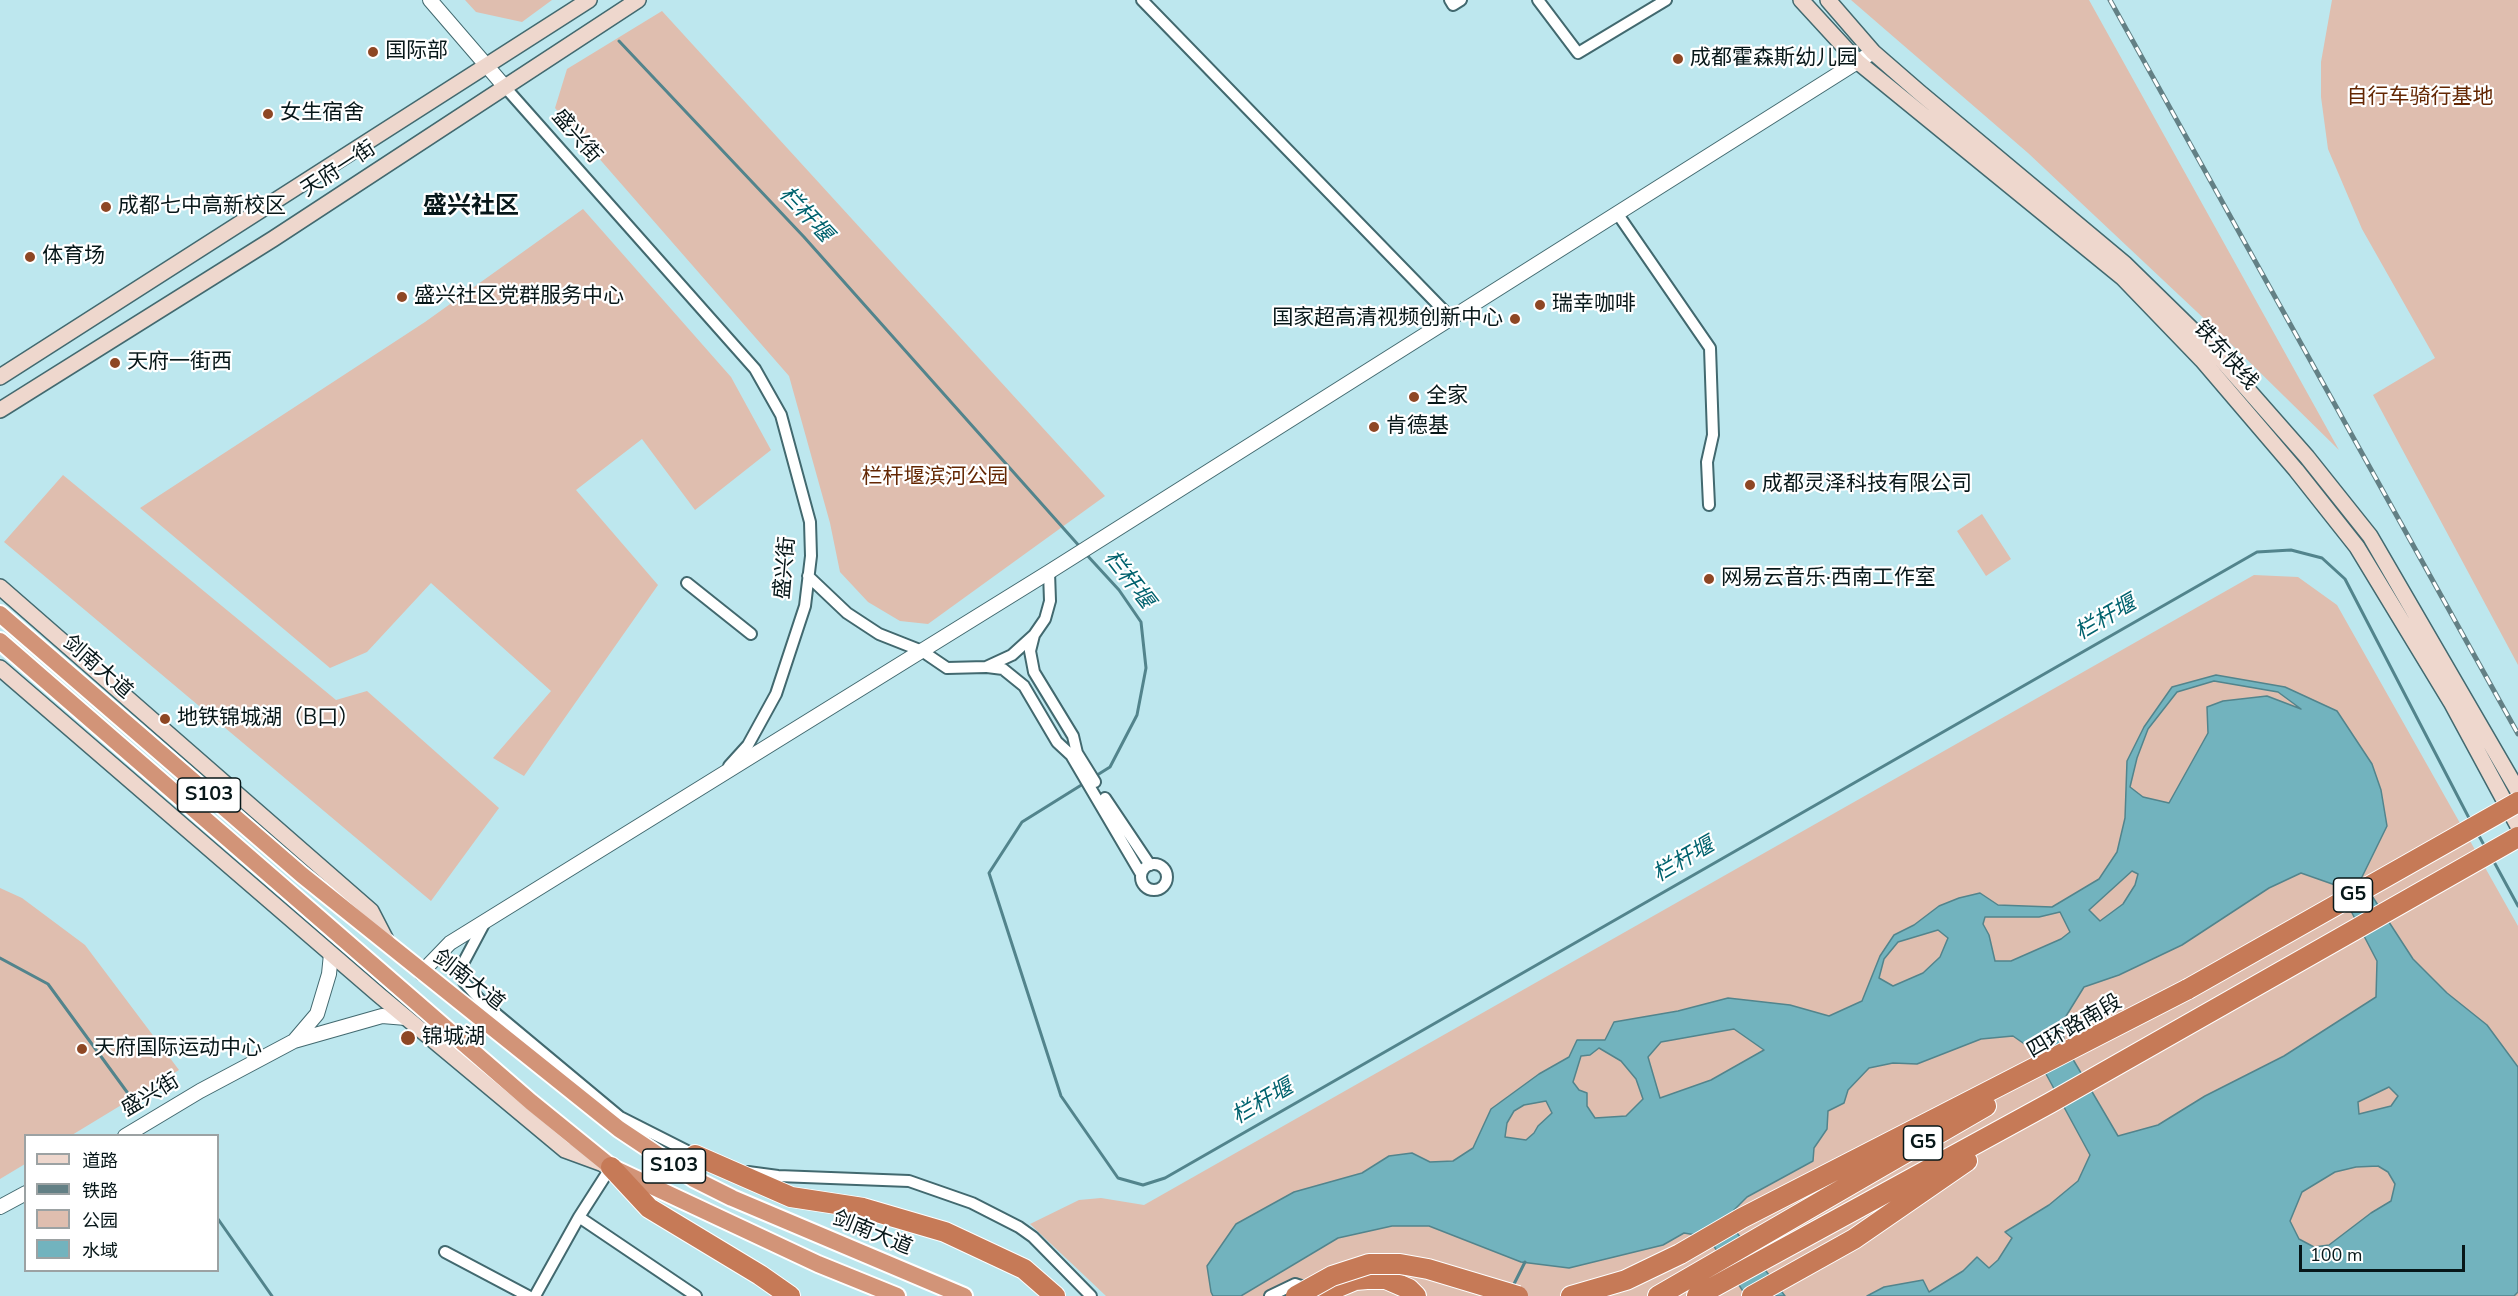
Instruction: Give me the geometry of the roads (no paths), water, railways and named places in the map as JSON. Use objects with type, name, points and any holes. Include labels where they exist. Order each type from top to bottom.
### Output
[{"type":"highway","name":"剑南大道","points":[[0,614],[302,875],[619,1130],[694,1179],[769,1215],[964,1296]]},
{"type":"highway","name":"剑南大道","points":[[0,641],[523,1094],[611,1167],[818,1264],[897,1296]]},
{"type":"highway","name":"四环路南段","points":[[1658,1296],[2188,989],[2518,802]]},
{"type":"highway","name":"G5","points":[[1697,1296],[2050,1103],[2518,837]]},
{"type":"highway","points":[[1610,1296],[1742,1218],[2188,989]]},
{"type":"highway","points":[[1752,1296],[1854,1239],[2050,1103]]},
{"type":"highway","points":[[695,1155],[791,1197],[863,1208],[945,1232],[1024,1269],[1055,1296]]},
{"type":"highway","points":[[611,1167],[650,1208],[760,1275],[790,1296]]},
{"type":"highway","points":[[1571,1296],[1626,1280],[1680,1254]]},
{"type":"highway","points":[[1296,1296],[1332,1276],[1369,1264],[1401,1264],[1428,1269],[1518,1296]]},
{"type":"highway","points":[[1317,1296],[1355,1280],[1367,1279],[1386,1279],[1409,1289],[1416,1296]]},
{"type":"main road","name":"天府一街","points":[[0,377],[589,0]]},
{"type":"main road","name":"天府一街","points":[[0,410],[273,239],[638,0]]},
{"type":"main road","name":"铁东快线","points":[[1801,0],[1858,62],[2123,278],[2202,360],[2296,470],[2357,547],[2451,702],[2518,826]]},
{"type":"main road","name":"铁东快线","points":[[1828,0],[1874,52],[2125,264],[2212,349],[2307,457],[2370,536],[2518,791]]},
{"type":"main road","points":[[0,587],[371,911],[387,942]]},
{"type":"main road","points":[[0,668],[406,1018],[565,1150],[611,1167]]},
{"type":"street","points":[[430,0],[505,87]]},
{"type":"street","points":[[1142,0],[1451,318]]},
{"type":"street","points":[[1450,0],[1454,5],[1461,0]]},
{"type":"street","points":[[1538,0],[1578,53],[1666,0]]},
{"type":"street","points":[[713,780],[1049,572],[1099,538],[1874,52]]},
{"type":"street","name":"盛兴街","points":[[421,973],[450,943],[713,780],[748,745],[776,694],[805,606],[811,556],[810,522],[793,455],[781,415],[755,369],[505,87]]},
{"type":"street","points":[[1617,213],[1710,348],[1713,435],[1707,462],[1709,505]]},
{"type":"street","points":[[986,667],[1012,654],[1034,635],[1045,618],[1050,601],[1049,572]]},
{"type":"street","points":[[808,576],[847,613],[879,634],[922,651],[947,668],[1003,669],[1024,686],[1057,742],[1078,761],[1107,807],[1150,864],[1159,865],[1165,871],[1167,880],[1162,888],[1155,891],[1146,889],[1141,882],[1141,873],[1107,807]]},
{"type":"street","points":[[687,583],[751,634]]},
{"type":"street","points":[[1034,635],[1030,651],[1034,672],[1073,736],[1078,761]]},
{"type":"street","points":[[1141,873],[1150,864]]},
{"type":"street","points":[[485,922],[460,969],[464,981],[482,1002],[620,1117],[695,1155],[736,1170],[778,1176],[909,1181],[972,1203],[1019,1227],[1033,1237],[1091,1296]]},
{"type":"street","points":[[294,1041],[317,1014],[329,974],[332,954]]},
{"type":"street","points":[[294,1041],[382,1016],[406,1018]]},
{"type":"street","name":"盛兴街","points":[[128,1134],[200,1091],[294,1041]]},
{"type":"street","points":[[535,1296],[579,1217],[611,1167]]},
{"type":"street","points":[[0,1207],[24,1193]]},
{"type":"street","points":[[579,1217],[696,1296]]},
{"type":"street","points":[[445,1252],[528,1296]]},
{"type":"street","points":[[1270,1296],[1295,1284],[1301,1286],[1307,1296]]},
{"type":"water","points":[[2216,675],[2285,687],[2337,711],[2372,764],[2381,790],[2387,826],[2361,879],[2413,959],[2447,993],[2487,1025],[2518,1067],[2518,1292],[2514,1296],[1867,1296],[1884,1287],[1923,1280],[1929,1292],[1963,1271],[1977,1257],[1989,1268],[1998,1260],[2012,1238],[2005,1232],[2049,1205],[2078,1181],[2090,1155],[2033,1050],[2013,1036],[1981,1039],[1917,1064],[1893,1063],[1869,1068],[1848,1090],[1844,1103],[1828,1111],[1827,1129],[1814,1148],[1813,1161],[1747,1197],[1734,1210],[1731,1225],[1785,1296],[1746,1296],[1708,1237],[1684,1233],[1663,1245],[1569,1268],[1521,1262],[1429,1226],[1392,1226],[1338,1238],[1241,1296],[1213,1296],[1207,1266],[1236,1224],[1294,1192],[1362,1173],[1389,1156],[1412,1153],[1430,1162],[1453,1161],[1473,1148],[1491,1109],[1539,1074],[1569,1057],[1577,1040],[1605,1040],[1614,1022],[1678,1011],[1728,998],[1790,1005],[1829,1016],[1862,1001],[1880,956],[1894,935],[1914,925],[1939,906],[1980,893],[1998,905],[2052,907],[2099,879],[2117,852],[2125,818],[2127,761],[2144,727],[2172,687]],"holes":[[[2214,681],[2278,692],[2301,709],[2267,696],[2223,701],[2207,707],[2208,733],[2169,803],[2143,797],[2130,787],[2137,758],[2148,729],[2177,692]],[[2132,871],[2138,874],[2135,885],[2123,904],[2100,921],[2089,910]],[[2301,873],[2338,886],[2377,961],[2376,997],[2284,1056],[2205,1096],[2158,1125],[2118,1136],[2064,1044],[2063,1021],[2084,987],[2119,975],[2182,945],[2269,888]],[[2060,912],[2070,932],[2061,939],[2011,961],[1995,961],[1989,935],[1983,924],[1985,917],[2039,917]],[[1938,930],[1948,938],[1940,957],[1923,973],[1893,986],[1879,978],[1884,959],[1898,942]],[[1734,1029],[1764,1050],[1711,1080],[1660,1098],[1648,1057],[1661,1042]],[[1599,1048],[1621,1061],[1636,1079],[1643,1099],[1626,1116],[1595,1118],[1587,1106],[1587,1093],[1579,1090],[1573,1082],[1581,1056],[1590,1055]],[[2389,1087],[2398,1096],[2391,1106],[2359,1114],[2358,1102]],[[1546,1101],[1552,1113],[1526,1140],[1505,1137],[1507,1123],[1514,1111],[1524,1105]],[[2378,1166],[2388,1172],[2395,1184],[2391,1201],[2329,1245],[2314,1247],[2299,1239],[2290,1221],[2302,1192],[2335,1172],[2356,1167]]]},
{"type":"waterway","name":"栏杆堰","points":[[619,41],[804,237],[1081,548]]},
{"type":"waterway","name":"栏杆堰","points":[[1083,784],[1022,822],[989,873],[1061,1096],[1118,1178],[1143,1185],[1165,1178],[2257,552],[2291,550],[2322,558],[2345,579],[2470,820]]},
{"type":"waterway","name":"栏杆堰","points":[[1085,553],[1119,590],[1141,622],[1146,668],[1137,715],[1110,767],[1094,777]]},
{"type":"waterway","name":"栏杆堰","points":[[2478,834],[2485,847]]},
{"type":"waterway","name":"栏杆堰","points":[[2493,860],[2518,906]]},
{"type":"waterway","points":[[0,958],[48,984],[135,1103]]},
{"type":"waterway","points":[[219,1220],[272,1296]]},
{"type":"waterway","points":[[1512,1288],[1525,1262]]},
{"type":"railway","points":[[2110,0],[2518,734]]},
{"type":"place","name":"国际部","points":[[373,52]]},
{"type":"place","name":"成都霍森斯幼儿园","points":[[1678,59]]},
{"type":"place","name":"女生宿舍","points":[[268,114]]},
{"type":"place","name":"成都七中高新校区","points":[[106,207]]},
{"type":"place","name":"体育场","points":[[30,257]]},
{"type":"place","name":"盛兴社区党群服务中心","points":[[402,297]]},
{"type":"place","name":"瑞幸咖啡","points":[[1540,305]]},
{"type":"place","name":"国家超高清视频创新中心","points":[[1515,319]]},
{"type":"place","name":"天府一街西","points":[[115,363]]},
{"type":"place","name":"全家","points":[[1414,397]]},
{"type":"place","name":"肯德基","points":[[1374,427]]},
{"type":"place","name":"成都灵泽科技有限公司","points":[[1750,485]]},
{"type":"place","name":"网易云音乐·西南工作室","points":[[1709,579]]},
{"type":"place","name":"地铁锦城湖（B口）","points":[[165,719]]},
{"type":"place","name":"锦城湖","points":[[408,1038]]},
{"type":"place","name":"天府国际运动中心","points":[[82,1049]]},
{"type":"district","name":"盛兴社区","points":[[471,207]]},
{"type":"park label","name":"自行车骑行基地","points":[[2420,98]]},
{"type":"park label","name":"栏杆堰滨河公园","points":[[935,478]]}]
